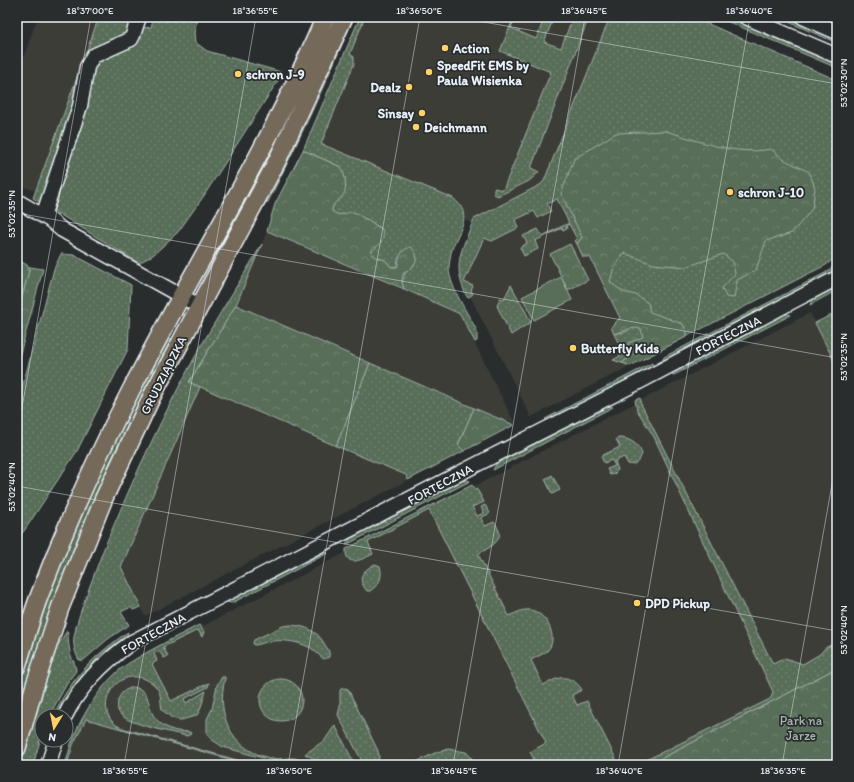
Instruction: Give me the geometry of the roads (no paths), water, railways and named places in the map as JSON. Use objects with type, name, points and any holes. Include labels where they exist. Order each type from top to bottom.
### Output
[{"type":"main road","name":"GRUDZIĄDZKA","points":[[17,666],[39,595],[74,508],[130,391],[264,145],[325,17]]},
{"type":"main road","name":"GRUDZIĄDZKA","points":[[17,748],[34,688],[60,608],[104,498],[152,396],[277,161],[344,17]]},
{"type":"street","points":[[43,216],[80,106],[87,66],[93,56],[130,39],[133,36],[139,17]]},
{"type":"street","points":[[746,17],[837,56]]},
{"type":"street","points":[[803,17],[837,32]]},
{"type":"street","points":[[17,201],[43,216],[62,230],[199,306]]},
{"type":"street","name":"FORTECZNA","points":[[70,708],[73,700],[93,675],[116,653],[132,642],[637,383],[837,278]]},
{"type":"street","points":[[48,765],[53,748]]},
{"type":"place","name":"Action","points":[[445,48]]},
{"type":"place","name":"SpeedFit EMS by Paula Wisienka","points":[[429,72]]},
{"type":"place","name":"schron J-9","points":[[238,74]]},
{"type":"place","name":"Dealz","points":[[409,87]]},
{"type":"place","name":"Sinsay","points":[[422,113]]},
{"type":"place","name":"Deichmann","points":[[416,127]]},
{"type":"place","name":"schron J-10","points":[[730,192]]},
{"type":"place","name":"Butterfly Kids","points":[[573,348]]},
{"type":"place","name":"DPD Pickup","points":[[637,603]]},
{"type":"park label","name":"Park na Jarze","points":[[801,728]]}]
